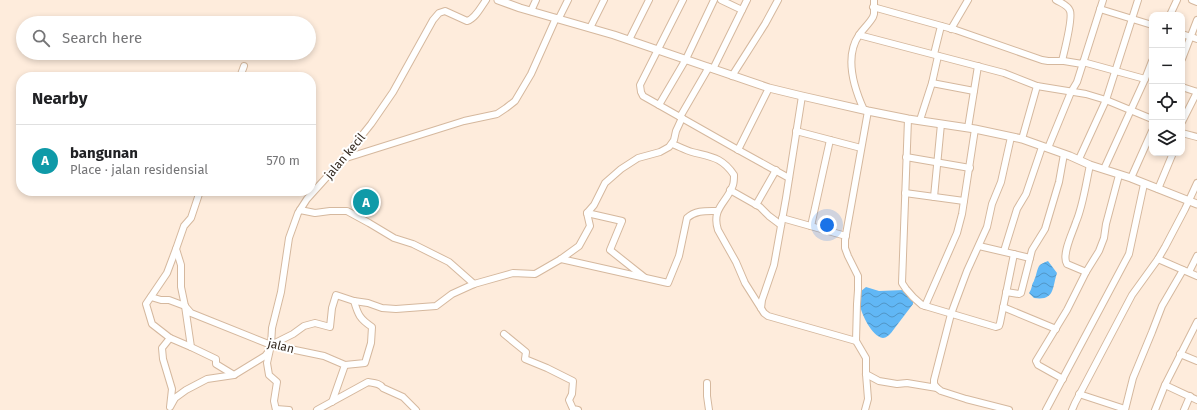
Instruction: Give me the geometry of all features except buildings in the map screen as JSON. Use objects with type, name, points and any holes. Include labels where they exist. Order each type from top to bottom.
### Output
[{"type":"street","name":"jalan kecil","points":[[316,189],[343,159],[371,124],[393,92],[433,20],[439,13],[445,11],[468,21],[472,19],[486,0]]},
{"type":"street","points":[[531,11],[536,0]]},
{"type":"street","points":[[343,159],[464,121],[497,114],[506,108],[515,101],[531,74],[557,18],[568,0]]},
{"type":"street","points":[[590,28],[604,0]]},
{"type":"street","points":[[628,40],[649,0]]},
{"type":"street","points":[[683,0],[640,85],[643,96],[789,178]]},
{"type":"street","points":[[659,105],[686,60],[714,0]]},
{"type":"street","points":[[721,0],[742,10]]},
{"type":"street","points":[[587,213],[594,205],[605,183],[621,169],[638,158],[665,150],[672,144],[681,117],[711,68],[747,0]]},
{"type":"street","points":[[732,76],[765,24],[778,0]]},
{"type":"street","points":[[951,29],[968,0]]},
{"type":"street","points":[[1056,0],[1070,10],[1071,15],[1067,42],[1062,61]]},
{"type":"street","points":[[1004,251],[1018,209],[1026,194],[1045,147],[1077,82],[1102,0]]},
{"type":"street","points":[[1079,159],[1106,100],[1138,0]]},
{"type":"street","points":[[1171,12],[1177,0]]},
{"type":"street","points":[[1192,0],[1197,2]]},
{"type":"street","points":[[502,1],[628,40],[769,88],[908,119],[1022,139],[1119,175],[1131,178],[1158,190],[1197,204]]},
{"type":"street","points":[[865,410],[868,399],[866,358],[856,342],[858,276],[845,248],[866,110],[857,94],[852,66],[853,49],[859,35],[873,17],[874,3],[1042,60],[1083,63],[1115,70],[1145,79]]},
{"type":"street","points":[[1100,9],[1149,24]]},
{"type":"street","points":[[1185,54],[1194,38],[1197,20]]},
{"type":"street","points":[[920,120],[932,83],[941,26]]},
{"type":"street","points":[[859,35],[978,66],[1012,76],[1037,86],[1081,93],[1106,100],[1149,118]]},
{"type":"street","points":[[242,72],[244,66]]},
{"type":"street","points":[[925,306],[957,233],[970,168],[971,129],[978,66]]},
{"type":"street","points":[[1104,169],[1149,69]]},
{"type":"street","points":[[932,83],[974,92]]},
{"type":"street","points":[[1022,139],[1037,86]]},
{"type":"street","points":[[738,150],[769,88]]},
{"type":"street","points":[[1183,120],[1197,92],[1185,89]]},
{"type":"street","points":[[761,308],[762,300],[774,265],[802,96]]},
{"type":"street","points":[[908,119],[902,283],[912,297],[922,305],[996,327],[1000,323],[1014,254]]},
{"type":"street","points":[[934,197],[941,124]]},
{"type":"street","points":[[796,132],[861,148]]},
{"type":"street","points":[[1185,133],[1197,137]]},
{"type":"street","points":[[936,388],[934,380],[951,314],[967,271],[987,226],[992,204],[1001,182],[1011,137]]},
{"type":"street","points":[[1131,178],[1149,138]]},
{"type":"street","points":[[811,226],[830,140]]},
{"type":"street","points":[[672,144],[690,151],[718,158],[728,166],[734,175],[733,185],[717,211],[716,223],[718,230],[736,262],[745,283],[764,313],[768,316],[856,342]]},
{"type":"street","points":[[1006,292],[1021,293],[1032,250],[1045,229],[1059,182],[1064,154]]},
{"type":"street","points":[[1158,190],[1172,156]]},
{"type":"street","points":[[906,157],[970,168]]},
{"type":"street","points":[[1086,272],[1067,264],[1065,261],[1070,238],[1077,220],[1090,164]]},
{"type":"street","points":[[756,205],[776,170]]},
{"type":"street","points":[[1063,379],[1038,365],[1036,361],[1067,310],[1086,272],[1099,251],[1104,238],[1106,224],[1119,175]]},
{"type":"street","points":[[1072,410],[1132,295],[1158,259],[1197,183]]},
{"type":"street","points":[[1046,410],[1129,254],[1144,184]]},
{"type":"street","points":[[730,190],[764,210],[781,225]]},
{"type":"street","points":[[905,193],[964,201]]},
{"type":"street","points":[[198,196],[191,218],[184,226],[167,273],[146,304],[152,324],[170,338],[216,359],[216,364],[234,375]]},
{"type":"street","name":"jalan kecil","points":[[276,410],[274,401],[277,382],[269,375],[268,363],[272,328],[281,292],[289,238],[300,210],[310,196]]},
{"type":"street","points":[[300,210],[315,213],[347,211],[394,238],[413,244],[449,262],[474,284]]},
{"type":"street","points":[[561,259],[668,283],[679,256],[688,218],[692,214],[698,212],[717,211]]},
{"type":"street","points":[[271,345],[293,334],[304,326],[315,323],[330,327],[332,308],[336,295],[354,301],[368,302],[382,308],[396,309],[436,306],[452,294],[474,284],[513,273],[535,274],[561,259],[579,246],[590,226],[587,213]]},
{"type":"street","points":[[587,213],[622,221],[610,250],[646,278]]},
{"type":"street","points":[[782,218],[846,236]]},
{"type":"street","points":[[979,246],[1030,258]]},
{"type":"street","points":[[176,249],[181,265],[181,287],[191,347]]},
{"type":"street","points":[[1079,394],[1125,410],[1133,378],[1162,306],[1197,256]]},
{"type":"street","points":[[1158,259],[1197,276]]},
{"type":"street","name":"jalan","points":[[150,297],[161,300],[169,300],[185,306],[191,313],[271,345],[324,356],[345,365]]},
{"type":"street","points":[[332,402],[345,365],[365,363],[371,343],[372,327],[363,321],[358,313],[354,301]]},
{"type":"street","points":[[1003,307],[1056,329]]},
{"type":"street","points":[[1155,410],[1165,385],[1197,322]]},
{"type":"street","points":[[504,334],[526,352],[525,359],[573,381],[570,400],[573,408],[578,410]]},
{"type":"street","name":"jalan","points":[[170,338],[162,348],[163,359],[172,389],[170,407],[175,398],[186,390],[207,379],[234,375],[265,356],[269,351]]},
{"type":"street","points":[[1180,354],[1197,361]]},
{"type":"street","points":[[866,374],[879,381],[889,384],[908,383],[936,388],[966,399],[1007,410]]},
{"type":"street","points":[[317,410],[368,382],[375,383],[403,397],[416,410]]},
{"type":"street","points":[[708,383],[707,396],[709,410]]},
{"type":"street","points":[[1165,385],[1194,398]]},
{"type":"street","points":[[1184,410],[1197,392]]},
{"type":"street","points":[[276,410],[289,410]]},
{"type":"water","points":[[1048,261],[1057,273],[1052,292],[1046,297],[1034,298],[1029,293],[1039,266]]},
{"type":"water","points":[[866,287],[879,291],[904,290],[913,299],[913,304],[891,333],[885,338],[879,337],[875,334],[862,313],[860,292]]},
{"type":"place","name":"bangunan","points":[[366,202]]}]
